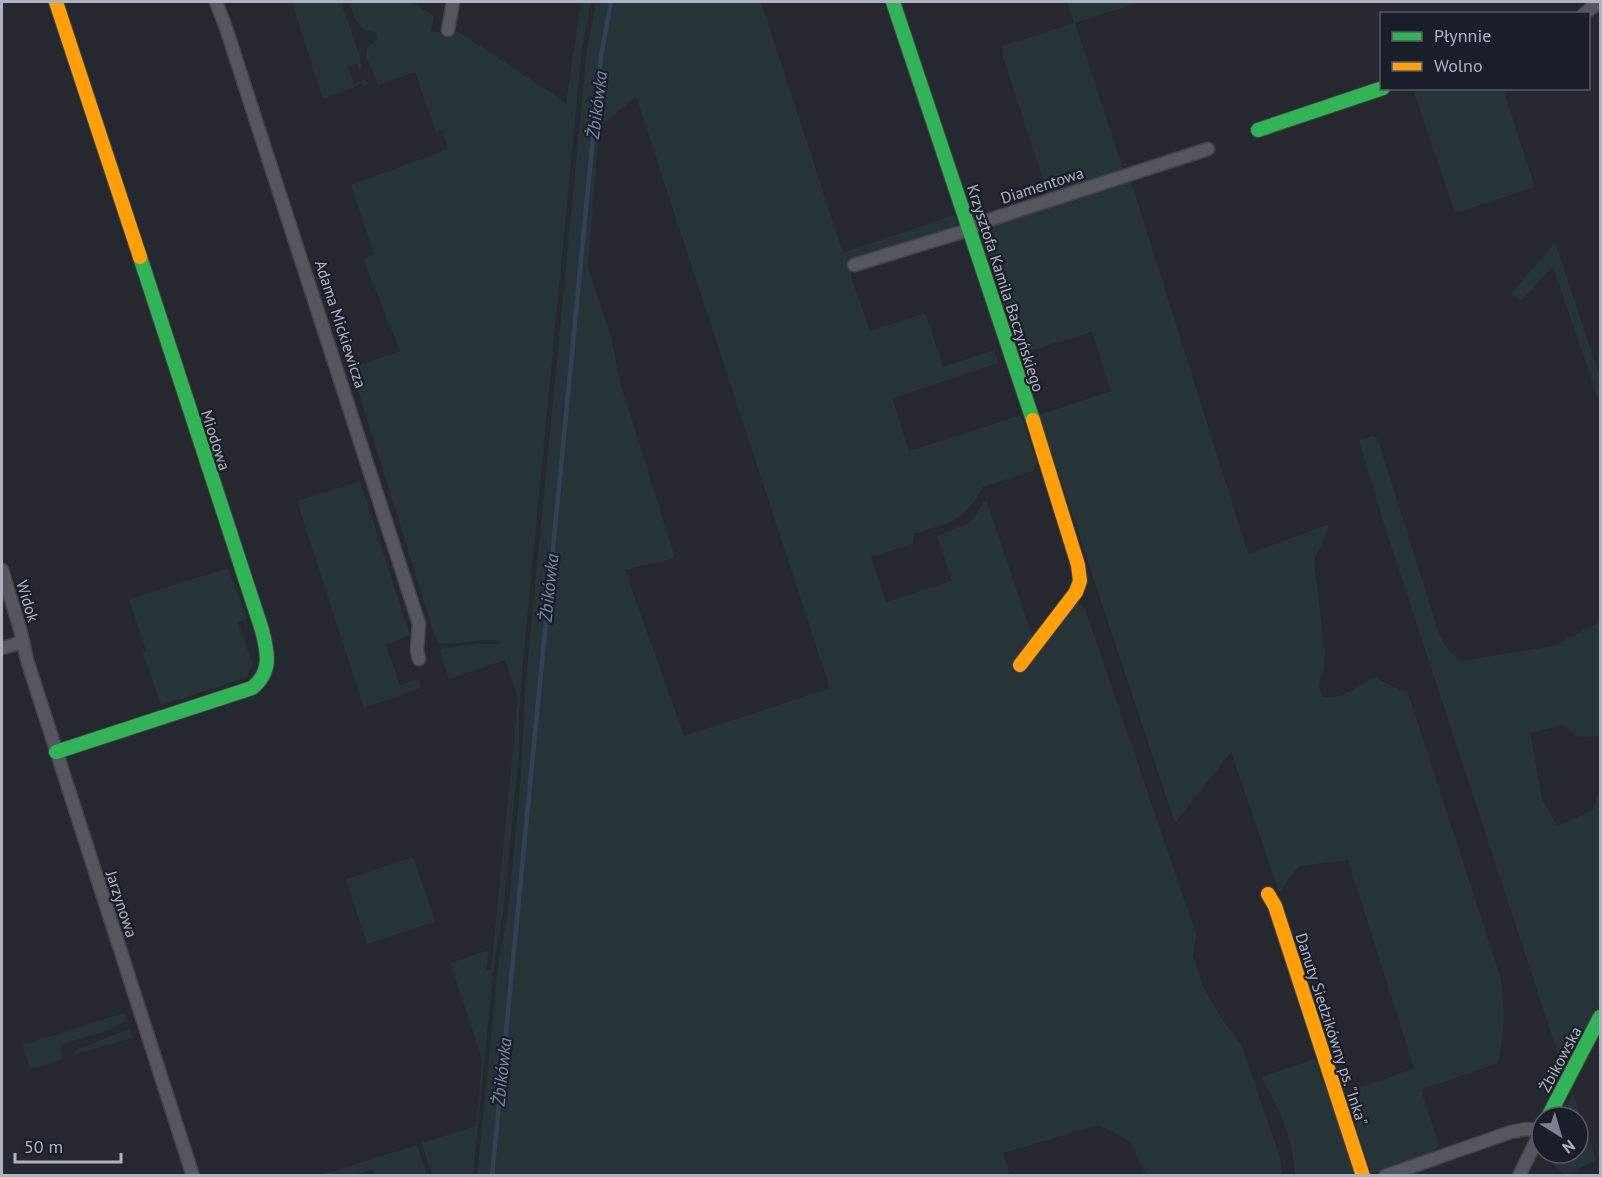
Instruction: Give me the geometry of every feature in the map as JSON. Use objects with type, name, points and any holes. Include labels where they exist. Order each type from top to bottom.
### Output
[{"type":"street","name":"Miodowa","points":[[56,2],[255,610],[268,662],[264,679],[252,688],[56,752]]},
{"type":"street","name":"Adama Mickiewicza","points":[[216,2],[336,363],[419,624],[417,651],[419,659]]},
{"type":"street","points":[[448,30],[453,2]]},
{"type":"street","name":"Krzysztofa Kamila Baczyńskiego","points":[[893,2],[969,229],[1080,576],[1079,586],[1073,597],[1020,665]]},
{"type":"street","points":[[1586,12],[1599,2]]},
{"type":"street","points":[[1258,130],[1380,89]]},
{"type":"street","name":"Diamentowa","points":[[854,265],[1208,149]]},
{"type":"street","name":"Widok","points":[[2,570],[23,642]]},
{"type":"street","name":"Jarzynowa","points":[[23,642],[56,752],[193,1176]]},
{"type":"street","points":[[2,648],[23,642]]},
{"type":"street","name":"Danuty Siedzikówny ps. \"Inka\"","points":[[1268,894],[1275,906],[1363,1176]]},
{"type":"street","name":"Żbikowska","points":[[1554,1105],[1600,1017]]},
{"type":"street","points":[[1385,1176],[1511,1132],[1530,1129]]},
{"type":"street","points":[[1520,1176],[1530,1155]]},
{"type":"shaded area","points":[[292,2],[341,2],[360,57],[361,69],[359,70],[357,63],[348,67],[354,83],[365,80],[369,85],[363,87],[362,84],[323,99]]},
{"type":"shaded area","points":[[349,2],[412,2],[434,16],[431,31],[453,35],[457,31],[566,103],[581,2],[591,2],[582,48],[524,651],[519,714],[519,753],[503,913],[495,956],[473,1175],[432,1175],[422,1143],[476,1126],[482,1059],[450,963],[489,950],[486,970],[491,970],[518,699],[505,660],[449,679],[439,649],[474,644],[500,644],[499,641],[491,640],[452,644],[437,643],[351,368],[400,351],[363,259],[374,254],[351,185],[448,149],[442,130],[436,132],[415,72],[378,85],[366,56],[367,48],[377,39],[375,32],[360,26]]},
{"type":"shaded area","points":[[596,2],[761,2],[843,253],[954,215],[958,226],[954,230],[873,255],[860,256],[851,261],[851,277],[870,331],[925,313],[943,367],[994,350],[998,363],[892,398],[909,451],[1021,415],[1037,462],[1033,471],[983,487],[969,508],[955,520],[914,534],[913,544],[871,557],[886,602],[952,581],[937,536],[971,522],[986,499],[1032,636],[1076,602],[1085,609],[1196,934],[1193,956],[1203,986],[1221,1018],[1241,1044],[1280,1157],[1282,1175],[1146,1175],[1130,1141],[1099,1125],[1003,1153],[1010,1175],[477,1176],[499,959],[508,913],[521,776],[525,690],[587,49]],"holes":[[[636,96],[830,688],[684,736],[625,570],[675,558],[620,382],[611,337],[588,268],[599,128]]]},
{"type":"shaded area","points":[[1067,2],[1140,2],[1075,23],[1123,169],[1048,194],[1003,57],[1003,46],[1074,23]]},
{"type":"shaded area","points":[[1420,90],[1503,90],[1535,187],[1455,213],[1414,92]]},
{"type":"shaded area","points":[[1131,181],[1248,554],[1329,524],[1315,557],[1325,655],[1319,685],[1322,696],[1342,695],[1375,678],[1408,693],[1501,979],[1503,1021],[1498,1063],[1421,1090],[1439,1145],[1434,1152],[1371,1174],[1346,1093],[1414,1068],[1348,860],[1299,866],[1279,892],[1231,752],[1175,823],[1039,415],[1111,391],[1092,332],[1020,354],[982,241],[992,225]]},
{"type":"shaded area","points":[[1555,243],[1600,377],[1600,404],[1553,266],[1521,301],[1511,293]]},
{"type":"shaded area","points":[[1373,436],[1378,440],[1440,637],[1450,652],[1461,661],[1553,646],[1600,622],[1600,736],[1578,737],[1562,725],[1530,733],[1542,799],[1557,826],[1593,810],[1600,785],[1600,1003],[1572,1062],[1561,1063],[1385,527],[1359,440]]},
{"type":"shaded area","points":[[360,481],[410,635],[386,645],[400,685],[418,679],[421,688],[364,708],[297,501]]},
{"type":"shaded area","points":[[228,568],[247,619],[238,622],[253,665],[245,678],[161,705],[143,653],[146,651],[129,599]]},
{"type":"shaded area","points":[[413,857],[435,921],[367,944],[346,879]]},
{"type":"shaded area","points":[[124,1013],[127,1021],[106,1031],[63,1044],[60,1049],[64,1059],[30,1069],[23,1045]]},
{"type":"shaded area","points":[[129,1029],[132,1038],[72,1055],[76,1050]]},
{"type":"shaded area","points":[[1315,1059],[1358,1175],[1295,1175],[1289,1137],[1274,1100],[1261,1077]]},
{"type":"shaded area","points":[[1573,1093],[1577,1105],[1566,1105]]},
{"type":"shaded area","points":[[1590,1143],[1596,1160],[1590,1163]]},
{"type":"shaded area","points":[[417,1145],[427,1175],[376,1175],[374,1169],[353,1175],[321,1175]]},
{"type":"shaded area","points":[[1554,1165],[1586,1165],[1565,1175]]},
{"type":"waterway","name":"Żbikówka","points":[[492,1176],[601,56],[611,2]]},
{"type":"traffic: fast","points":[[893,2],[1033,420]]},
{"type":"traffic: fast","points":[[1258,130],[1380,89]]},
{"type":"traffic: fast","points":[[56,752],[252,688],[266,669],[267,654],[262,630],[140,257]]},
{"type":"traffic: fast","points":[[1554,1105],[1600,1017]]},
{"type":"traffic: slow","points":[[56,2],[140,257]]},
{"type":"traffic: slow","points":[[1020,665],[1076,592],[1080,581],[1078,565],[1033,420]]},
{"type":"traffic: slow","points":[[1268,894],[1275,906],[1363,1176]]}]
